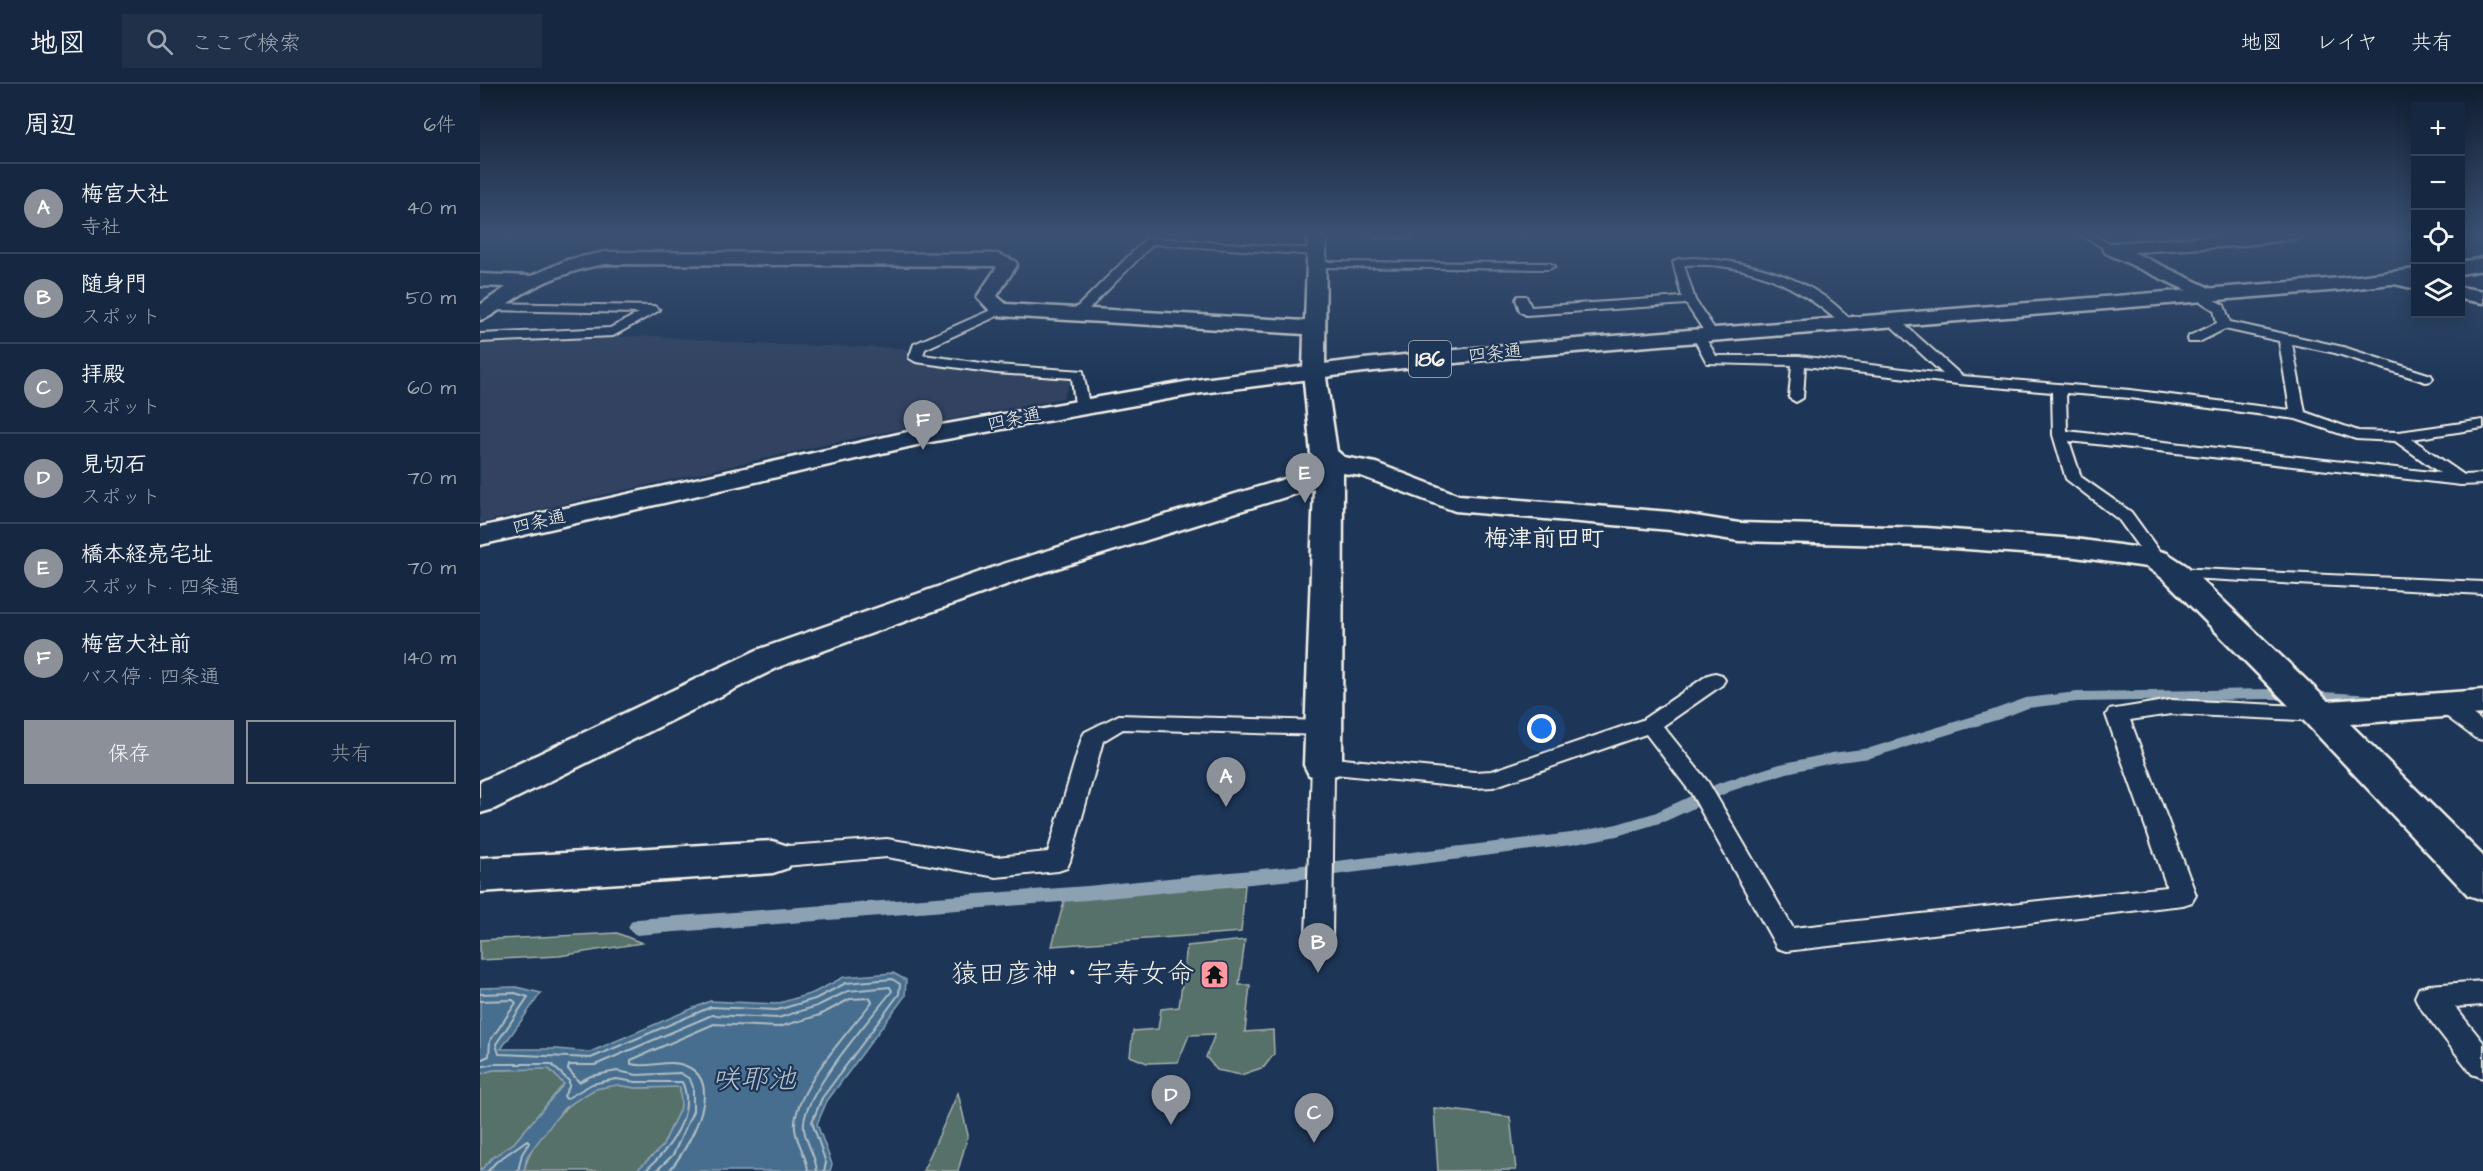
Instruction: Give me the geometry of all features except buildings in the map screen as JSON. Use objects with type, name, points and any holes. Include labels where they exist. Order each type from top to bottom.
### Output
[{"type":"street","points":[[485,311],[512,292],[527,285]]},
{"type":"street","points":[[995,285],[987,297],[1000,310],[1315,328]]},
{"type":"street","points":[[1316,285],[1314,371],[1324,454],[1332,469],[1323,765]]},
{"type":"street","points":[[2183,285],[2201,294]]},
{"type":"street","name":"四条通","points":[[480,536],[779,468],[1082,405],[1314,371],[1705,335],[2329,285]]},
{"type":"street","points":[[2465,294],[2483,297]]},
{"type":"street","points":[[480,799],[769,658],[1014,571],[1332,469],[1366,469],[1455,503],[1670,521],[1739,532],[1926,537],[2075,548],[2166,566],[2319,714],[2483,883]]},
{"type":"street","points":[[2319,714],[2483,702]]},
{"type":"street","points":[[480,876],[773,857]]},
{"type":"lane","points":[[1078,313],[1106,285]]},
{"type":"lane","points":[[1685,285],[1705,335],[1712,360],[1799,360],[1958,380],[2130,394],[2298,416],[2355,435],[2399,437],[2483,424]]},
{"type":"lane","points":[[1791,285],[1812,294],[1848,324]]},
{"type":"lane","points":[[2201,294],[2220,308],[2224,325]]},
{"type":"lane","points":[[1522,299],[1526,311],[1689,300]]},
{"type":"lane","points":[[480,338],[614,332],[654,310],[485,311]]},
{"type":"lane","points":[[1000,310],[919,347],[916,358],[996,369],[1078,374],[1082,405]]},
{"type":"lane","points":[[1892,320],[1958,380]]},
{"type":"lane","points":[[2194,339],[2224,325],[2338,350],[2426,378]]},
{"type":"lane","points":[[2285,338],[2298,416]]},
{"type":"lane","points":[[1796,398],[1799,360]]},
{"type":"lane","points":[[2059,387],[2060,435],[2074,479],[2125,516],[2166,566],[2483,588]]},
{"type":"lane","points":[[2060,435],[2461,480],[2483,478]]},
{"type":"lane","points":[[2399,437],[2461,480]]},
{"type":"lane","points":[[1319,938],[1323,765],[1474,780],[1493,778],[1650,725],[1715,680]]},
{"type":"lane","points":[[2445,705],[2483,733]]},
{"type":"lane","points":[[1650,725],[1700,788],[1786,940],[2183,895],[2117,715],[2171,708],[2319,714]]},
{"type":"lane","points":[[773,857],[887,848],[996,867],[1059,861],[1093,736],[1119,722],[1324,728]]},
{"type":"lane","points":[[2483,993],[2428,996],[2483,1064]]},
{"type":"shaded area","points":[[657,336],[750,344],[904,348],[907,350],[907,361],[993,373],[1064,375],[1072,378],[1063,398],[846,440],[480,523],[480,340]]},
{"type":"green space","points":[[1245,885],[1241,932],[1052,946],[1065,898]]},
{"type":"green space","points":[[617,933],[642,943],[559,956],[480,960],[480,940]]},
{"type":"green space","points":[[1245,940],[1239,985],[1250,985],[1245,1032],[1273,1030],[1274,1054],[1264,1067],[1241,1075],[1217,1070],[1206,1057],[1215,1034],[1189,1035],[1178,1062],[1147,1063],[1130,1056],[1133,1031],[1158,1029],[1161,1009],[1179,1007],[1187,946]]},
{"type":"green space","points":[[549,1069],[564,1084],[514,1143],[492,1158],[480,1171],[480,1074],[493,1070]]},
{"type":"green space","points":[[617,1085],[636,1088],[680,1087],[681,1106],[662,1147],[636,1171],[524,1171],[534,1147],[561,1113],[594,1090]]},
{"type":"green space","points":[[958,1093],[968,1135],[958,1171],[923,1171]]},
{"type":"green space","points":[[1434,1108],[1510,1117],[1516,1170],[1438,1171]]},
{"type":"water","name":"咲耶池","points":[[893,973],[906,980],[905,996],[827,1101],[817,1124],[832,1164],[830,1171],[636,1171],[662,1147],[681,1106],[680,1087],[636,1088],[617,1085],[595,1089],[564,1108],[527,1156],[524,1171],[480,1171],[492,1158],[514,1143],[564,1084],[549,1069],[493,1070],[480,1074],[480,988],[516,987],[541,993],[501,1049],[557,1049],[590,1052],[710,1001],[776,1004],[813,993],[844,977]]},
{"type":"waterway","points":[[637,927],[1087,893],[1303,872],[1571,839],[1617,830],[1660,817],[1725,787],[1786,768],[1870,753],[1995,715],[2026,703],[2077,697],[2272,694],[2375,700]]},
{"type":"place","name":"梅宮大社前","points":[[923,450]]},
{"type":"place","name":"橋本経亮宅址","points":[[1305,503]]},
{"type":"place","name":"梅宮大社","points":[[1226,807]]},
{"type":"place","name":"随身門","points":[[1318,973]]},
{"type":"place","name":"猿田彦神・宇寿女命","points":[[1215,974]]},
{"type":"place","name":"見切石","points":[[1171,1125]]},
{"type":"place","name":"拝殿","points":[[1314,1143]]},
{"type":"district","name":"梅津前田町","points":[[1544,539]]}]
